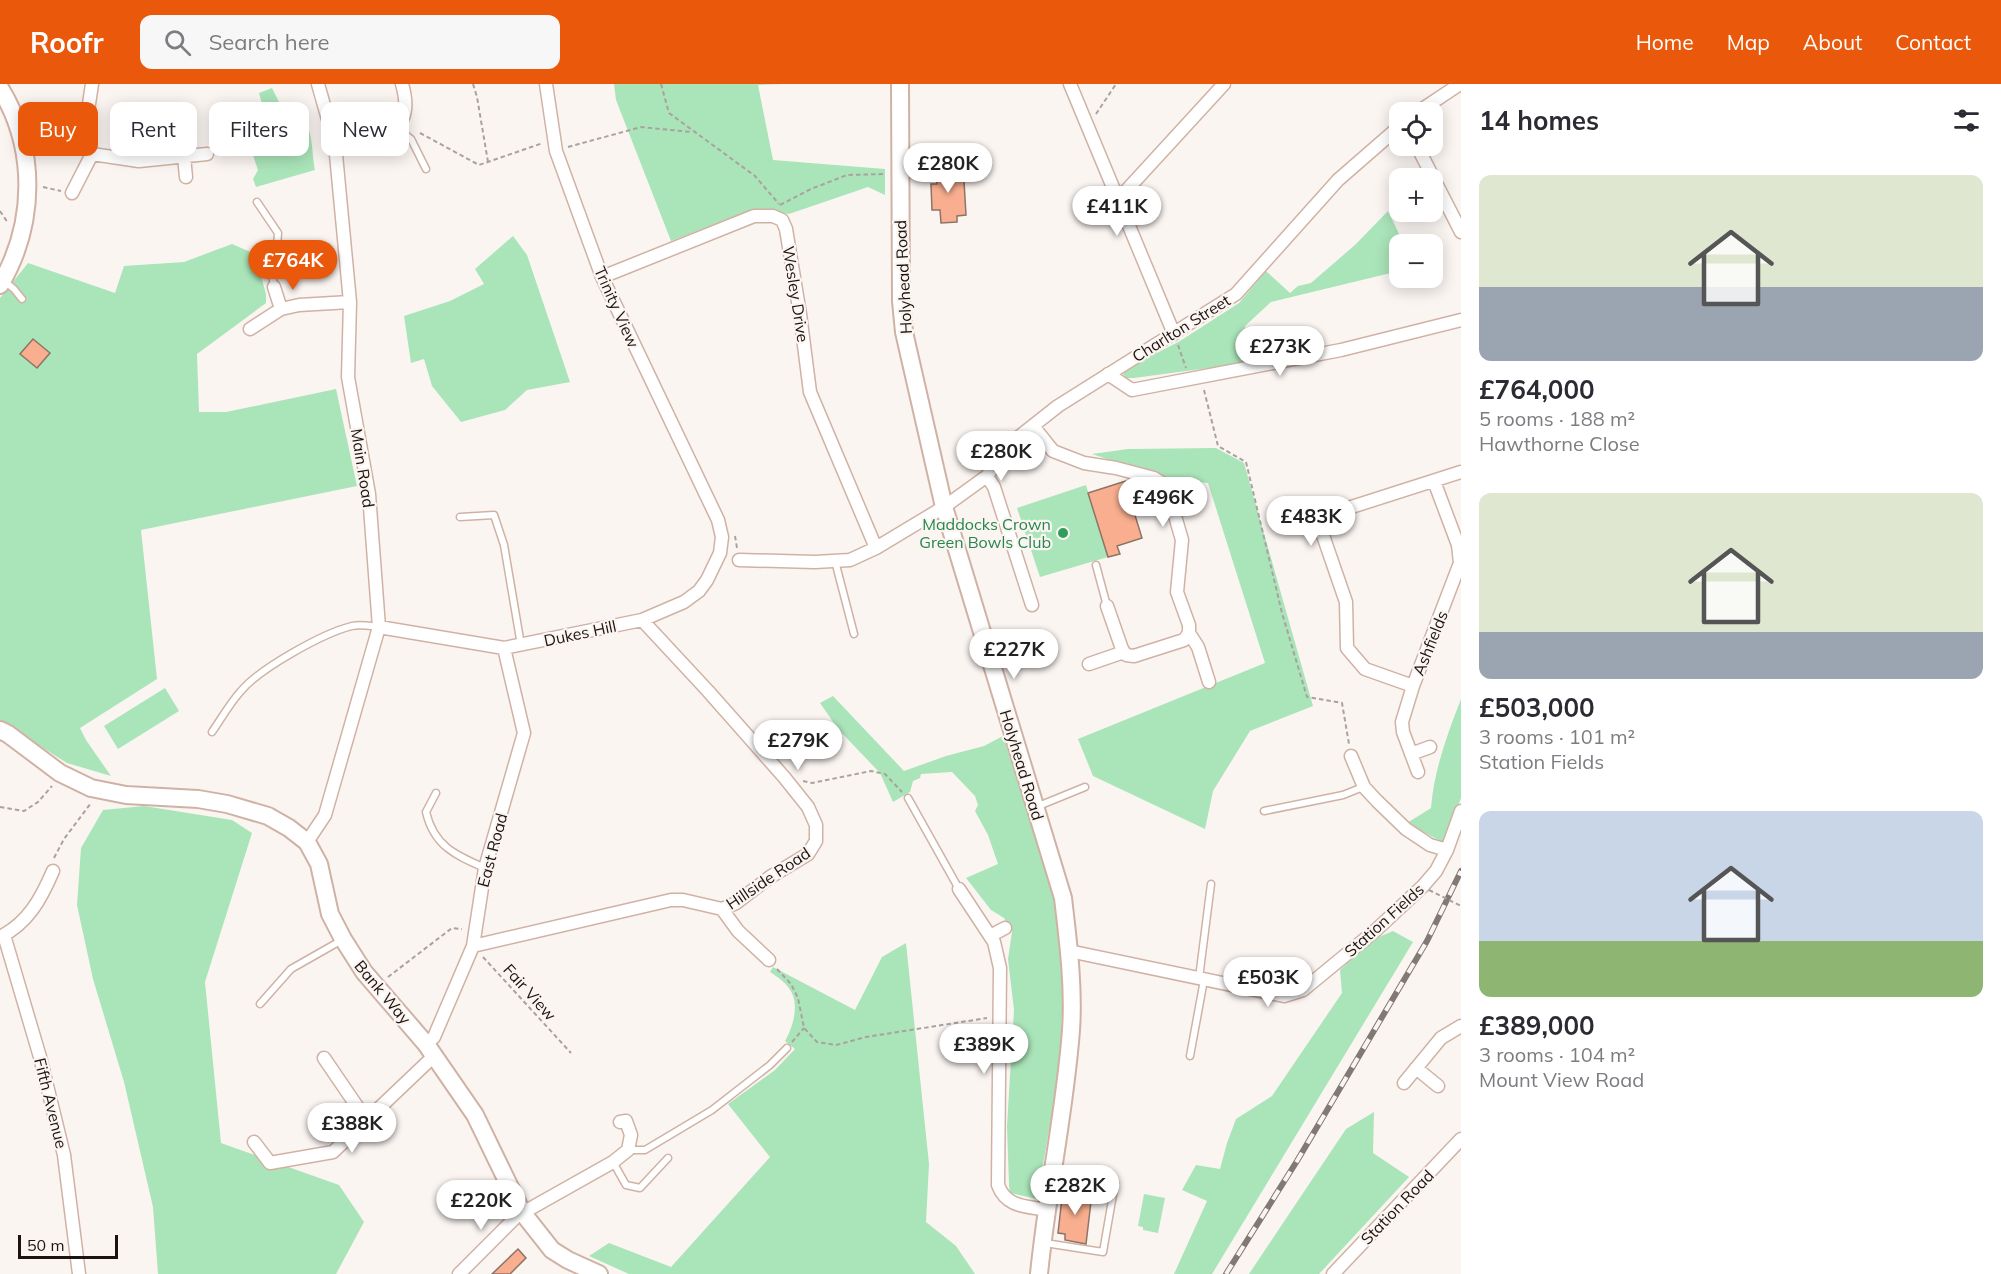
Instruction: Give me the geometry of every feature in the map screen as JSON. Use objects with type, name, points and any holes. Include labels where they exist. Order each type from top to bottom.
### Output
[{"type":"street","points":[[89,102],[92,84]]},
{"type":"street","name":"Main Road","points":[[318,84],[323,102]]},
{"type":"street","points":[[402,84],[407,102]]},
{"type":"street","name":"Trinity View","points":[[546,84],[555,145],[602,277],[718,520]]},
{"type":"street","name":"Holyhead Road","points":[[900,84],[901,301],[904,332],[944,507],[1063,898],[1069,951],[1071,1027],[1064,1106],[1038,1274]]},
{"type":"street","points":[[1070,84],[1174,334]]},
{"type":"street","points":[[1116,197],[1124,193],[1224,84]]},
{"type":"street","points":[[1433,102],[1460,84]]},
{"type":"street","points":[[0,88],[19,126],[29,191],[22,234],[1,282]]},
{"type":"street","name":"Charlton Street","points":[[944,507],[987,476],[1011,443],[1058,406],[1236,294],[1338,180],[1389,136]]},
{"type":"street","points":[[98,155],[139,162],[207,154]]},
{"type":"street","points":[[72,193],[91,156]]},
{"type":"street","name":"Main Road","points":[[307,842],[325,815],[379,627],[369,494],[348,377],[350,302],[336,156]]},
{"type":"street","points":[[1422,156],[1461,232]]},
{"type":"street","points":[[184,157],[186,177]]},
{"type":"street","points":[[602,277],[754,216],[773,216],[782,220]]},
{"type":"street","name":"Wesley Drive","points":[[782,220],[786,229],[800,314],[810,392],[876,548]]},
{"type":"street","points":[[274,287],[281,309]]},
{"type":"street","points":[[250,329],[281,309],[299,305],[350,302]]},
{"type":"street","points":[[1108,374],[1132,390],[1341,350],[1461,320]]},
{"type":"street","points":[[1033,426],[1053,451],[1084,464],[1116,468],[1154,478],[1162,483],[1171,502],[1182,540],[1178,592],[1190,633],[1198,647],[1209,682]]},
{"type":"street","points":[[1413,686],[1365,669],[1347,648],[1346,602],[1317,518],[1461,472]]},
{"type":"street","points":[[987,476],[994,487],[1032,605]]},
{"type":"street","name":"Ashfields","points":[[1418,772],[1403,732],[1402,722],[1413,686],[1460,563],[1458,545],[1434,481]]},
{"type":"street","points":[[740,560],[850,560],[876,548],[944,507]]},
{"type":"street","name":"Dukes Hill","points":[[379,627],[504,648],[642,620],[684,602],[703,585],[715,567],[720,553],[722,537],[718,520]]},
{"type":"street","points":[[1107,606],[1126,655],[1134,656],[1184,640],[1190,633]]},
{"type":"street","name":"Hillside Road","points":[[472,946],[670,900],[682,900],[722,909],[731,906],[770,877],[802,858],[815,846],[817,832],[808,807],[708,691],[642,620]]},
{"type":"street","name":"East Road","points":[[254,1142],[270,1163],[333,1152],[367,1120],[430,1049],[472,946],[485,868],[524,733],[504,648]]},
{"type":"street","points":[[1089,664],[1124,652]]},
{"type":"street","name":"Bank Way","points":[[0,730],[60,773],[91,788],[126,795],[198,799],[227,804],[268,816],[307,842],[319,864],[330,914],[343,939],[364,972],[430,1049],[476,1114],[522,1212],[552,1250],[599,1274]]},
{"type":"street","points":[[1411,754],[1430,747]]},
{"type":"street","points":[[1351,756],[1364,787],[1406,829],[1430,845],[1447,850]]},
{"type":"street","name":"Station Fields","points":[[1069,951],[1284,996],[1303,990],[1376,930],[1423,886],[1436,871],[1447,850],[1461,810]]},
{"type":"street","points":[[2,936],[24,920],[34,909],[53,872]]},
{"type":"street","points":[[959,888],[994,942],[1000,968],[998,1185],[1002,1196],[1011,1203],[1047,1210]]},
{"type":"street","points":[[722,909],[738,932],[769,960]]},
{"type":"street","points":[[990,936],[1005,928]]},
{"type":"street","name":"Fifth Avenue","points":[[2,936],[37,1045],[64,1155],[79,1274]]},
{"type":"street","points":[[1404,1083],[1441,1038],[1461,1026]]},
{"type":"street","points":[[324,1058],[367,1120]]},
{"type":"street","points":[[1416,1068],[1438,1086]]},
{"type":"street","points":[[459,1274],[522,1212],[613,1162],[628,1150],[631,1135],[626,1121],[620,1122]]},
{"type":"street","name":"Station Road","points":[[1333,1274],[1461,1139]]},
{"type":"lane","points":[[409,137],[426,169]]},
{"type":"lane","points":[[257,202],[278,233],[277,246],[270,260],[274,287]]},
{"type":"lane","points":[[1,282],[14,289],[22,299]]},
{"type":"lane","points":[[460,517],[494,515],[504,545],[521,645]]},
{"type":"lane","points":[[835,561],[854,634]]},
{"type":"lane","points":[[1096,565],[1107,606]]},
{"type":"lane","points":[[212,732],[240,691],[260,673],[322,638],[352,626],[379,627]]},
{"type":"lane","points":[[1035,808],[1085,787]]},
{"type":"lane","points":[[1264,811],[1343,795],[1364,787]]},
{"type":"lane","points":[[436,793],[426,812],[429,825],[444,848],[485,868]]},
{"type":"lane","points":[[908,798],[959,888]]},
{"type":"lane","points":[[1190,1056],[1202,979],[1210,884]]},
{"type":"lane","points":[[260,1004],[291,969],[343,939]]},
{"type":"lane","points":[[628,1150],[645,1150],[712,1110],[770,1065],[787,1048]]},
{"type":"lane","points":[[613,1162],[626,1185],[640,1188],[668,1158]]},
{"type":"lane","points":[[1042,1243],[1104,1252],[1115,1183],[1054,1168]]},
{"type":"path","points":[[473,84],[488,162]]},
{"type":"path","points":[[661,84],[669,113],[755,176],[780,204],[782,220]]},
{"type":"path","points":[[1087,128],[1116,84]]},
{"type":"path","points":[[409,130],[478,165],[555,145],[641,127],[694,133]]},
{"type":"path","points":[[780,204],[847,175],[900,173]]},
{"type":"path","points":[[29,191],[40,187],[72,193]]},
{"type":"path","points":[[0,212],[12,228]]},
{"type":"path","points":[[1174,334],[1190,379],[1203,386],[1218,446],[1246,462],[1282,613],[1307,697],[1342,702],[1351,756]]},
{"type":"path","points":[[735,532],[740,560]]},
{"type":"path","points":[[784,777],[812,783],[872,771],[885,774],[908,798]]},
{"type":"path","points":[[0,807],[24,811],[38,802],[52,787],[60,773]]},
{"type":"path","points":[[53,872],[51,864],[64,839],[103,790]]},
{"type":"path","points":[[1429,890],[1461,906]]},
{"type":"path","points":[[376,986],[452,928],[475,931]]},
{"type":"path","name":"Fair View","points":[[472,946],[571,1053]]},
{"type":"path","points":[[769,960],[791,984],[798,998],[804,1028],[817,1042],[836,1045],[866,1036],[1000,1016]]},
{"type":"path","points":[[787,1048],[804,1028]]},
{"type":"green space","points":[[614,84],[784,84],[758,85],[773,160],[885,169],[885,195],[868,187],[789,214],[755,209],[671,241],[616,100]]},
{"type":"green space","points":[[272,88],[279,102],[261,102],[259,93]]},
{"type":"green space","points":[[309,131],[315,170],[256,187],[253,179],[258,170],[253,156],[309,156]]},
{"type":"green space","points":[[1388,211],[1389,222],[1393,222],[1399,234],[1389,234],[1389,273],[1271,302],[1245,326],[1242,351],[1246,363],[1134,378],[1126,378],[1123,374],[1124,370],[1180,341],[1239,303],[1266,271],[1290,293],[1298,286],[1311,283],[1356,244]]},
{"type":"green space","points":[[513,236],[527,255],[570,382],[527,390],[505,410],[461,422],[432,386],[424,359],[411,363],[404,316],[450,301],[484,284],[475,269]]},
{"type":"green space","points":[[232,244],[255,254],[266,294],[266,303],[197,354],[199,412],[226,412],[336,389],[357,486],[141,530],[157,679],[80,728],[111,776],[67,763],[0,721],[0,298],[28,263],[115,293],[124,266],[184,262]]},
{"type":"green space","points":[[1216,448],[1244,463],[1313,706],[1250,731],[1213,791],[1205,829],[1093,776],[1078,739],[1265,663],[1208,483],[1168,479],[1092,454],[1128,449]]},
{"type":"green space","name":"Maddocks Crown Green Bowls Club","points":[[1086,485],[1108,557],[1040,577],[1017,508]]},
{"type":"green space","points":[[165,688],[179,711],[118,749],[104,726]]},
{"type":"green space","points":[[833,696],[904,771],[984,746],[1003,736],[1049,875],[1061,924],[1063,987],[1060,1067],[1037,1199],[1010,1193],[1007,1126],[1014,1010],[1008,959],[1012,932],[1004,918],[991,910],[966,878],[998,864],[988,835],[975,811],[978,805],[975,796],[952,772],[921,774],[920,778],[913,781],[910,792],[893,802],[880,773],[838,729],[820,703]]},
{"type":"green space","points":[[1461,699],[1461,798],[1444,843],[1407,823],[1431,808],[1438,766]]},
{"type":"green space","points":[[144,806],[232,820],[252,833],[205,982],[221,1143],[339,1185],[364,1222],[336,1274],[158,1274],[153,1207],[124,1082],[93,979],[77,905],[81,848],[103,810]]},
{"type":"green space","points":[[1393,931],[1413,942],[1212,1274],[1174,1274],[1207,1201],[1182,1190],[1196,1165],[1220,1169],[1236,1119],[1272,1096],[1342,993],[1340,970],[1372,940]]},
{"type":"green space","points":[[906,943],[929,1164],[926,1222],[956,1246],[975,1274],[629,1274],[589,1256],[609,1243],[671,1267],[770,1157],[728,1104],[775,1070],[795,1049],[785,1041],[793,1022],[794,1000],[786,985],[770,972],[773,967],[855,1010],[882,957]]},
{"type":"green space","points":[[1374,1112],[1373,1153],[1409,1177],[1319,1274],[1249,1274],[1346,1129]]},
{"type":"green space","points":[[1144,1194],[1165,1198],[1158,1233],[1143,1230],[1143,1227],[1138,1226]]},
{"type":"building","points":[[956,163],[956,181],[964,181],[966,215],[957,216],[957,222],[941,223],[940,210],[932,210],[931,184],[937,184],[936,164]]},
{"type":"building","points":[[33,339],[50,353],[37,368],[20,354]]},
{"type":"building","points":[[1129,480],[1135,497],[1130,499],[1142,538],[1117,546],[1120,554],[1108,557],[1088,493]]},
{"type":"building","points":[[1063,1189],[1092,1193],[1086,1244],[1065,1240],[1065,1234],[1058,1233]]},
{"type":"building","points":[[518,1249],[526,1258],[510,1274],[492,1274]]},
{"type":"railway","points":[[1226,1274],[1297,1161],[1427,941],[1461,871]]},
{"type":"place","name":"Maddocks Crown Green Bowls Club","points":[[1063,533]]}]
